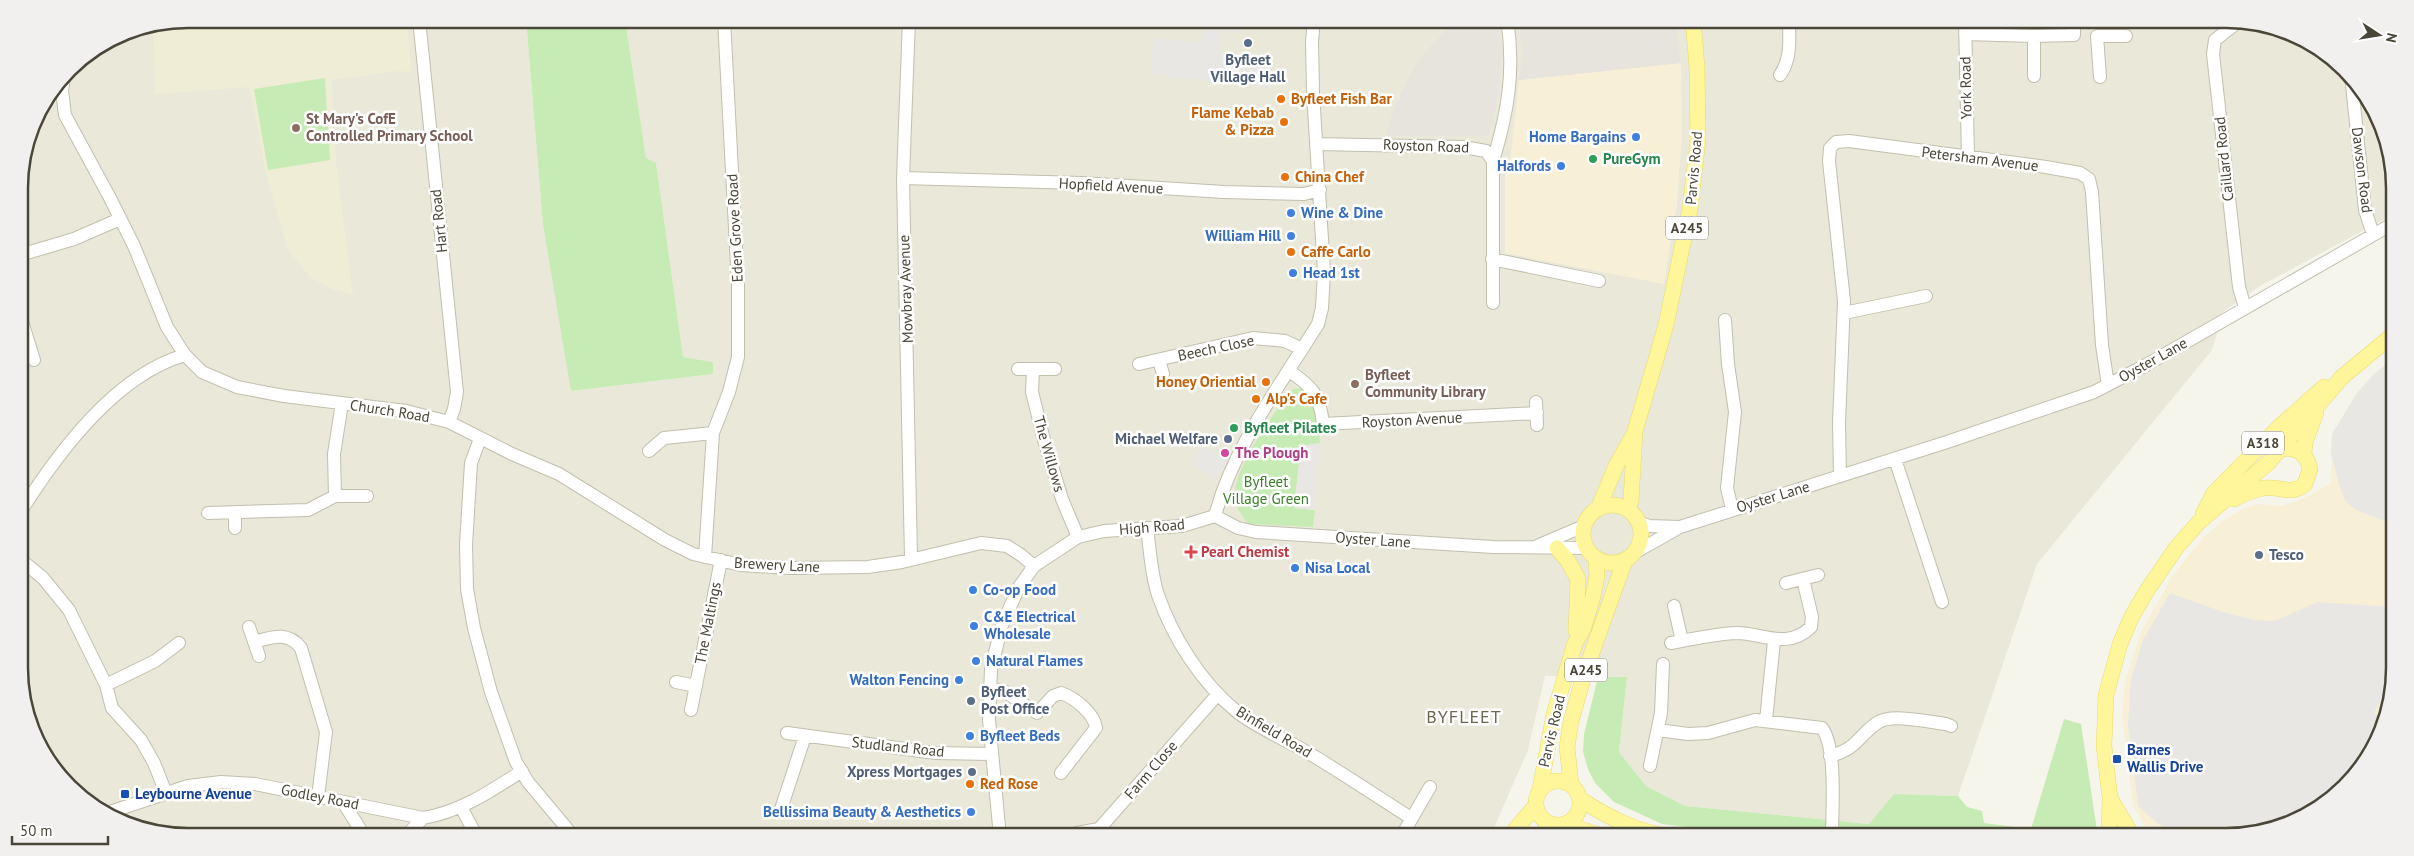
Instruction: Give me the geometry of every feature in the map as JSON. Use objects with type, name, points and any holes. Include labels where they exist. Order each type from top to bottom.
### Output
[{"type":"main road","name":"Parvis Road","points":[[1626,509],[1631,501],[1636,431],[1666,325],[1690,208],[1698,140],[1697,68],[1694,28]]},
{"type":"main road","name":"A318","points":[[2109,828],[2110,798],[2105,753],[2104,720],[2106,695],[2112,668],[2131,618],[2176,548],[2199,522],[2268,462],[2342,377],[2386,341]]},
{"type":"main road","name":"A318","points":[[2199,522],[2214,493],[2271,434],[2320,388],[2342,377]]},
{"type":"main road","name":"A318","points":[[2217,507],[2244,493],[2264,488],[2293,491],[2305,484],[2310,469],[2304,454],[2305,442],[2314,416],[2327,394]]},
{"type":"main road","name":"Parvis Road","points":[[1598,508],[1616,466],[1636,431]]},
{"type":"main road","name":"A318","points":[[2279,450],[2294,449],[2304,454]]},
{"type":"main road","name":"A318","points":[[2268,462],[2267,473],[2272,483],[2278,489]]},
{"type":"main road","points":[[1598,508],[1607,505],[1626,509],[1638,522]]},
{"type":"main road","name":"A245","points":[[1591,553],[1582,537],[1584,526],[1589,516],[1598,508]]},
{"type":"main road","name":"A245","points":[[1629,557],[1640,538],[1638,522]]},
{"type":"main road","name":"A245","points":[[1557,548],[1568,561],[1578,579],[1575,643]]},
{"type":"main road","name":"Parvis Road","points":[[1540,789],[1547,742],[1575,643],[1584,627],[1593,596],[1596,576],[1591,553]]},
{"type":"main road","points":[[1591,553],[1605,563],[1615,563],[1629,557]]},
{"type":"main road","name":"Parvis Road","points":[[1571,784],[1567,747],[1571,721],[1585,672],[1629,557]]},
{"type":"main road","points":[[1540,789],[1545,784],[1558,780],[1571,784]]},
{"type":"main road","name":"A245","points":[[1571,784],[1580,799]]},
{"type":"main road","name":"A245","points":[[1517,828],[1536,805],[1540,789]]},
{"type":"main road","name":"A318","points":[[2110,798],[2128,828]]},
{"type":"main road","points":[[1554,828],[1579,812],[1580,799],[1620,823],[1635,828]]},
{"type":"main road","points":[[1536,805],[1541,818],[1570,828]]},
{"type":"street","name":"Hart Road","points":[[419,28],[457,392],[449,422]]},
{"type":"street","name":"Eden Grove Road","points":[[705,557],[713,433],[729,392],[738,357],[738,285],[724,28]]},
{"type":"street","name":"Mowbray Avenue","points":[[909,28],[903,178],[911,558]]},
{"type":"street","points":[[1215,516],[1226,478],[1241,449],[1318,324],[1322,308],[1324,272],[1316,144],[1312,42],[1313,28]]},
{"type":"street","points":[[1493,303],[1493,161],[1509,98],[1512,74],[1508,28]]},
{"type":"street","points":[[1780,75],[1787,66],[1789,28]]},
{"type":"street","name":"York Road","points":[[1965,28],[1968,158]]},
{"type":"street","points":[[2074,28],[2074,35]]},
{"type":"street","name":"Caillard Road","points":[[2230,28],[2215,40],[2213,54],[2239,287],[2245,308]]},
{"type":"street","points":[[1965,34],[2126,36]]},
{"type":"street","points":[[2034,36],[2034,76]]},
{"type":"street","points":[[2097,36],[2100,77]]},
{"type":"street","name":"Church Road","points":[[62,88],[66,115],[120,219],[167,327],[184,355],[202,372],[238,387],[284,396],[406,412],[449,422],[480,439]]},
{"type":"street","name":"Dawson Road","points":[[2352,89],[2365,210],[2373,234]]},
{"type":"street","name":"Petersham Avenue","points":[[1840,476],[1839,423],[1844,312],[1843,283],[1830,190],[1830,148],[1836,142],[1849,141],[2080,173],[2089,179],[2092,192],[2102,345],[2108,385]]},
{"type":"street","name":"Royston Road","points":[[1316,144],[1479,148],[1486,151],[1493,161]]},
{"type":"street","name":"Hopfield Avenue","points":[[903,178],[1082,183],[1224,192],[1304,194],[1320,190]]},
{"type":"street","points":[[28,253],[74,239],[120,219]]},
{"type":"street","name":"Oyster Lane","points":[[1629,557],[1680,526],[2051,408],[2108,385],[2146,366],[2386,227]]},
{"type":"street","points":[[1492,259],[1599,281]]},
{"type":"street","points":[[1844,312],[1926,296]]},
{"type":"street","points":[[1725,320],[1728,364],[1735,412],[1727,488],[1732,509]]},
{"type":"street","name":"Beech Close","points":[[1139,364],[1253,338],[1285,341],[1302,349]]},
{"type":"street","points":[[28,341],[34,360]]},
{"type":"street","points":[[28,500],[50,465],[88,421],[126,388],[167,360],[184,355]]},
{"type":"street","name":"Beech Close","points":[[1159,360],[1163,374]]},
{"type":"street","points":[[1018,369],[1055,369]]},
{"type":"street","name":"The Willows","points":[[1033,369],[1032,392],[1044,440],[1062,499],[1078,537]]},
{"type":"street","name":"Royston Avenue","points":[[1289,371],[1306,382],[1316,394],[1323,424],[1537,413]]},
{"type":"street","points":[[335,496],[334,454],[342,403]]},
{"type":"street","points":[[650,451],[664,438],[713,433]]},
{"type":"street","points":[[480,439],[470,463],[466,545],[467,589],[474,628],[491,692],[506,735],[522,771],[528,782],[566,828]]},
{"type":"street","name":"Brewery Lane","points":[[480,439],[560,474],[665,540],[693,554],[705,557],[741,565],[790,568],[868,567],[902,562],[911,558],[981,543],[997,543],[1014,550],[1034,566]]},
{"type":"street","points":[[1895,459],[1942,602]]},
{"type":"street","points":[[208,513],[308,510],[335,496],[367,496]]},
{"type":"street","points":[[235,512],[235,528]]},
{"type":"street","name":"Oyster Lane","points":[[1215,516],[1238,528],[1256,532],[1492,547],[1557,548],[1591,553]]},
{"type":"street","name":"High Road","points":[[999,828],[989,720],[991,669],[1002,625],[1019,587],[1034,566],[1078,537],[1104,531],[1190,525],[1215,516]]},
{"type":"street","name":"Oyster Lane","points":[[1638,522],[1649,526],[1680,526]]},
{"type":"street","name":"Oyster Lane","points":[[1535,547],[1584,526]]},
{"type":"street","name":"Binfield Road","points":[[1147,528],[1152,568],[1158,594],[1167,617],[1182,646],[1218,694],[1237,712],[1312,754],[1411,818]]},
{"type":"street","name":"The Maltings","points":[[691,710],[721,560]]},
{"type":"street","points":[[28,566],[43,578],[69,610],[85,639],[106,686],[112,708],[141,740],[154,763],[166,792]]},
{"type":"street","points":[[1786,582],[1818,576]]},
{"type":"street","points":[[1674,606],[1677,642],[1738,633],[1774,641],[1806,632],[1811,628],[1812,617],[1802,579]]},
{"type":"street","points":[[249,627],[259,656]]},
{"type":"street","points":[[254,642],[274,636],[286,636],[295,640],[301,648],[326,732],[318,797]]},
{"type":"street","points":[[1766,720],[1774,641]]},
{"type":"street","points":[[106,686],[155,661],[179,643]]},
{"type":"street","points":[[1650,766],[1661,713],[1663,664]]},
{"type":"street","name":"The Maltings","points":[[676,682],[696,686]]},
{"type":"street","points":[[990,689],[1004,691],[1037,713],[1053,696],[1061,693],[1081,705],[1091,716],[1096,728],[1061,773]]},
{"type":"street","name":"Farm Close","points":[[1100,828],[1218,694]]},
{"type":"street","points":[[1830,756],[1843,753],[1855,745],[1877,722],[1888,718],[1951,726]]},
{"type":"street","points":[[1658,730],[1688,734],[1708,733],[1755,720],[1822,728],[1828,736],[1833,783],[1832,828]]},
{"type":"street","name":"Studland Road","points":[[787,732],[935,753],[992,754]]},
{"type":"street","points":[[781,809],[805,736]]},
{"type":"street","name":"Godley Road","points":[[114,810],[188,786],[221,782],[254,784],[424,818],[444,815],[461,807],[522,771]]},
{"type":"street","points":[[1406,828],[1430,786]]},
{"type":"street","points":[[343,802],[359,828]]},
{"type":"street","points":[[461,807],[472,828]]},
{"type":"street","points":[[414,828],[424,818]]},
{"type":"shaded area","points":[[177,28],[527,28],[543,225],[572,391],[713,374],[713,362],[683,357],[656,164],[646,159],[626,28],[2226,28],[2247,29],[2278,36],[2315,54],[2340,74],[2365,108],[2381,146],[2385,167],[2386,218],[2260,286],[2224,311],[2212,350],[2037,564],[1958,796],[1894,794],[1870,824],[1685,806],[1646,786],[1619,752],[1627,677],[1545,676],[1528,750],[1494,828],[188,828],[167,827],[136,820],[99,802],[67,774],[54,757],[36,720],[28,679],[28,177],[31,156],[40,126],[54,99],[74,74],[99,54],[117,44],[136,36],[156,31]]},
{"type":"shaded area","name":"St Mary's CofE Controlled Primary School","points":[[177,28],[408,28],[411,72],[398,71],[332,80],[336,161],[353,295],[329,288],[310,277],[288,250],[266,174],[250,87],[155,94],[153,32]]},
{"type":"shaded area","points":[[1204,28],[1241,28],[1240,33],[1221,31],[1219,52],[1264,58],[1264,63],[1274,65],[1271,88],[1150,74],[1154,38],[1202,43]]},
{"type":"shaded area","points":[[1448,28],[1499,28],[1502,48],[1499,93],[1489,136],[1386,136],[1393,111],[1413,69],[1423,54]]},
{"type":"shaded area","points":[[1519,28],[1675,28],[1681,63],[1519,80],[1523,51]]},
{"type":"shaded area","points":[[1681,63],[1682,133],[1677,204],[1664,284],[1505,253],[1505,175],[1511,155],[1519,80]]},
{"type":"shaded area","points":[[2386,364],[2386,679],[2378,720],[2370,739],[2353,766],[2340,782],[2306,807],[2278,820],[2237,828],[2147,828],[2133,806],[2122,713],[2125,681],[2141,632],[2173,575],[2203,538],[2222,521],[2245,508],[2259,504],[2281,506],[2304,498],[2331,483],[2332,434],[2357,393],[2374,374]]},
{"type":"shaded area","points":[[2386,364],[2386,522],[2356,510],[2346,502],[2331,454],[2332,434],[2357,393],[2374,374]]},
{"type":"shaded area","points":[[1320,443],[1315,510],[1294,508],[1301,446]]},
{"type":"shaded area","points":[[1202,446],[1227,461],[1215,480],[1191,462]]},
{"type":"shaded area","points":[[2170,593],[2226,613],[2255,620],[2275,621],[2317,602],[2386,606],[2386,679],[2384,695],[2374,713],[2379,717],[2378,720],[2362,752],[2340,782],[2324,795],[2297,812],[2278,820],[2237,828],[2166,828],[2138,806],[2128,726],[2131,679],[2143,640]]},
{"type":"green space","points":[[527,28],[626,28],[646,158],[656,163],[683,357],[713,362],[713,374],[571,391],[543,225]]},
{"type":"green space","points":[[325,78],[330,160],[268,170],[254,89]]},
{"type":"green space","name":"Byfleet Village Green","points":[[1296,388],[1305,390],[1309,396],[1316,415],[1320,443],[1301,446],[1294,508],[1315,510],[1313,527],[1248,524],[1235,500],[1235,488],[1239,475],[1254,444],[1289,391]]},
{"type":"green space","points":[[1598,677],[1627,677],[1619,752],[1646,786],[1685,806],[1869,824],[1894,794],[1958,796],[1967,807],[1982,811],[1984,823],[2023,828],[1694,828],[1662,824],[1614,802],[1595,783],[1583,752],[1584,734]]},
{"type":"green space","points":[[2064,719],[2081,724],[2097,828],[2031,828]]},
{"type":"place","name":"Byfleet Village Hall","points":[[1248,43]]},
{"type":"place","name":"Byfleet Fish Bar","points":[[1281,99]]},
{"type":"place","name":"Flame Kebab & Pizza","points":[[1284,122]]},
{"type":"place","name":"St Mary's CofE Controlled Primary School","points":[[296,128]]},
{"type":"place","name":"Home Bargains","points":[[1636,137]]},
{"type":"place","name":"PureGym","points":[[1593,159]]},
{"type":"place","name":"Halfords","points":[[1561,166]]},
{"type":"place","name":"China Chef","points":[[1285,177]]},
{"type":"place","name":"Wine & Dine","points":[[1291,213]]},
{"type":"place","name":"William Hill","points":[[1291,236]]},
{"type":"place","name":"Caffe Carlo","points":[[1291,252]]},
{"type":"place","name":"Head 1st","points":[[1293,273]]},
{"type":"place","name":"Honey Oriential","points":[[1266,382]]},
{"type":"place","name":"Byfleet Community Library","points":[[1355,384]]},
{"type":"place","name":"Alp's Cafe","points":[[1256,399]]},
{"type":"place","name":"Byfleet Pilates","points":[[1234,428]]},
{"type":"place","name":"Michael Welfare","points":[[1228,439]]},
{"type":"place","name":"The Plough","points":[[1225,453]]},
{"type":"place","name":"Pearl Chemist","points":[[1191,552]]},
{"type":"place","name":"Tesco","points":[[2259,555]]},
{"type":"place","name":"Nisa Local","points":[[1295,568]]},
{"type":"place","name":"Co-op Food","points":[[973,590]]},
{"type":"place","name":"C&E Electrical Wholesale","points":[[974,626]]},
{"type":"place","name":"Natural Flames","points":[[976,661]]},
{"type":"place","name":"Walton Fencing","points":[[959,680]]},
{"type":"place","name":"Byfleet Post Office","points":[[971,701]]},
{"type":"place","name":"Byfleet Beds","points":[[970,736]]},
{"type":"place","name":"Barnes Wallis Drive","points":[[2117,759]]},
{"type":"place","name":"Xpress Mortgages","points":[[972,772]]},
{"type":"place","name":"Red Rose","points":[[970,784]]},
{"type":"place","name":"Leybourne Avenue","points":[[125,794]]},
{"type":"place","name":"Bellissima Beauty & Aesthetics","points":[[971,812]]},
{"type":"district","name":"BYFLEET","points":[[1464,717]]}]
